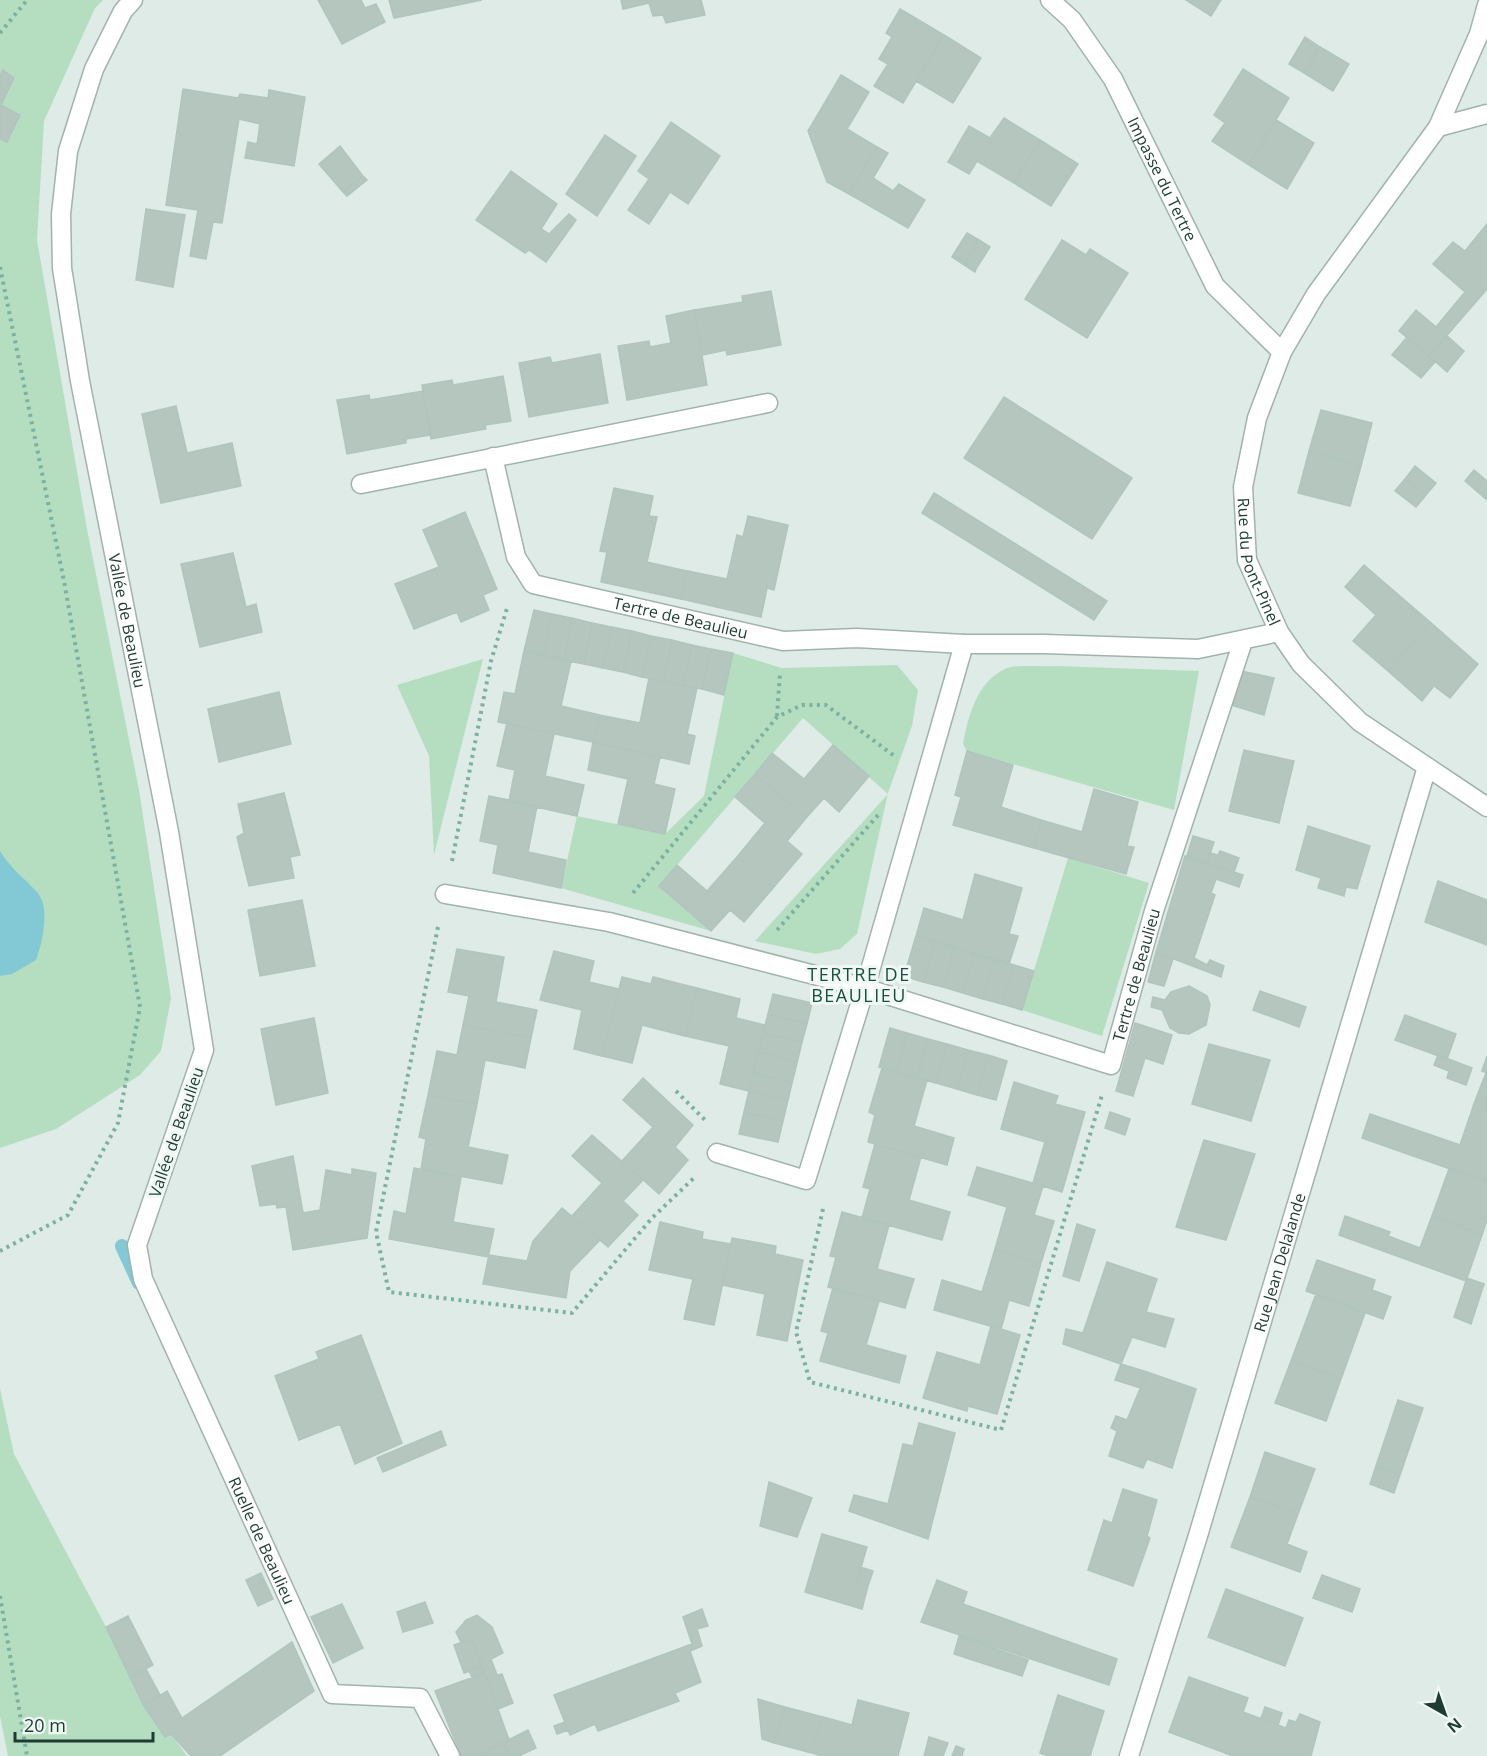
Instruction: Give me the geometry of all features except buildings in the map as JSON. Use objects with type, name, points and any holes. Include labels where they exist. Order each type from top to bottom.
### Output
[{"type":"street","name":"Vallée de Beaulieu","points":[[133,0],[123,11],[94,69],[68,151],[61,214],[62,268],[80,381],[169,832],[204,1050],[137,1245]]},
{"type":"street","name":"Impasse du Tertre","points":[[1050,0],[1072,20],[1113,79],[1215,286],[1282,352]]},
{"type":"street","name":"Rue du Pont-Pinel","points":[[1487,5],[1479,34],[1438,127],[1316,294],[1282,352],[1257,418],[1243,487],[1247,560],[1279,632],[1301,664],[1360,722],[1487,807]]},
{"type":"street","points":[[1438,127],[1487,114]]},
{"type":"street","points":[[361,484],[768,403]]},
{"type":"street","points":[[493,457],[516,557],[533,584]]},
{"type":"street","name":"Tertre de Beaulieu","points":[[533,584],[783,641],[857,638],[964,644],[1198,649],[1279,632]]},
{"type":"street","name":"Tertre de Beaulieu","points":[[445,894],[609,922],[865,987],[1111,1065],[1154,911],[1243,641]]},
{"type":"street","points":[[717,1153],[806,1180],[865,987],[964,644]]},
{"type":"street","name":"Rue Jean Delalande","points":[[1129,1756],[1193,1550],[1427,767]]},
{"type":"street","name":"Ruelle de Beaulieu","points":[[137,1245],[143,1279],[332,1694],[420,1698],[450,1756]]},
{"type":"path","points":[[0,33],[27,0]]},
{"type":"path","points":[[0,267],[64,581],[140,1007],[118,1123],[68,1215],[0,1251]]},
{"type":"path","points":[[533,584],[506,606],[494,650],[376,1232],[389,1292],[572,1313],[652,1218],[717,1153]]},
{"type":"path","points":[[777,717],[783,641]]},
{"type":"path","points":[[609,922],[777,717],[802,705],[826,705],[924,778]]},
{"type":"path","points":[[752,958],[876,816],[918,797]]},
{"type":"path","points":[[806,1180],[824,1212],[796,1332],[810,1382],[1001,1430],[1111,1065]]},
{"type":"path","points":[[0,1596],[27,1756]]},
{"type":"green space","points":[[0,0],[103,0],[95,8],[44,121],[37,240],[87,529],[139,790],[171,998],[161,1051],[140,1075],[56,1129],[0,1148]]},
{"type":"green space","points":[[733,653],[782,668],[897,665],[918,690],[912,726],[888,794],[803,718],[659,886],[711,931],[561,888],[577,816],[665,834],[704,796]]},
{"type":"green space","points":[[483,659],[434,855],[429,756],[397,685]]},
{"type":"green space","points":[[1056,666],[1199,671],[1174,810],[967,751],[963,744],[971,711],[987,682],[1009,667]]},
{"type":"green space","points":[[888,794],[857,934],[840,949],[816,954],[755,941]]},
{"type":"green space","points":[[1068,858],[1149,883],[1102,1036],[1022,1010]]},
{"type":"green space","points":[[0,1389],[14,1454],[106,1627],[144,1706],[171,1734],[187,1756],[8,1756],[0,1716]]},
{"type":"water","points":[[0,851],[37,892],[44,907],[44,926],[36,960],[12,974],[0,976]]},
{"type":"waterway","points":[[122,1246],[139,1283]]},
{"type":"district","name":"TERTRE DE BEAULIEU","points":[[859,984]]}]
